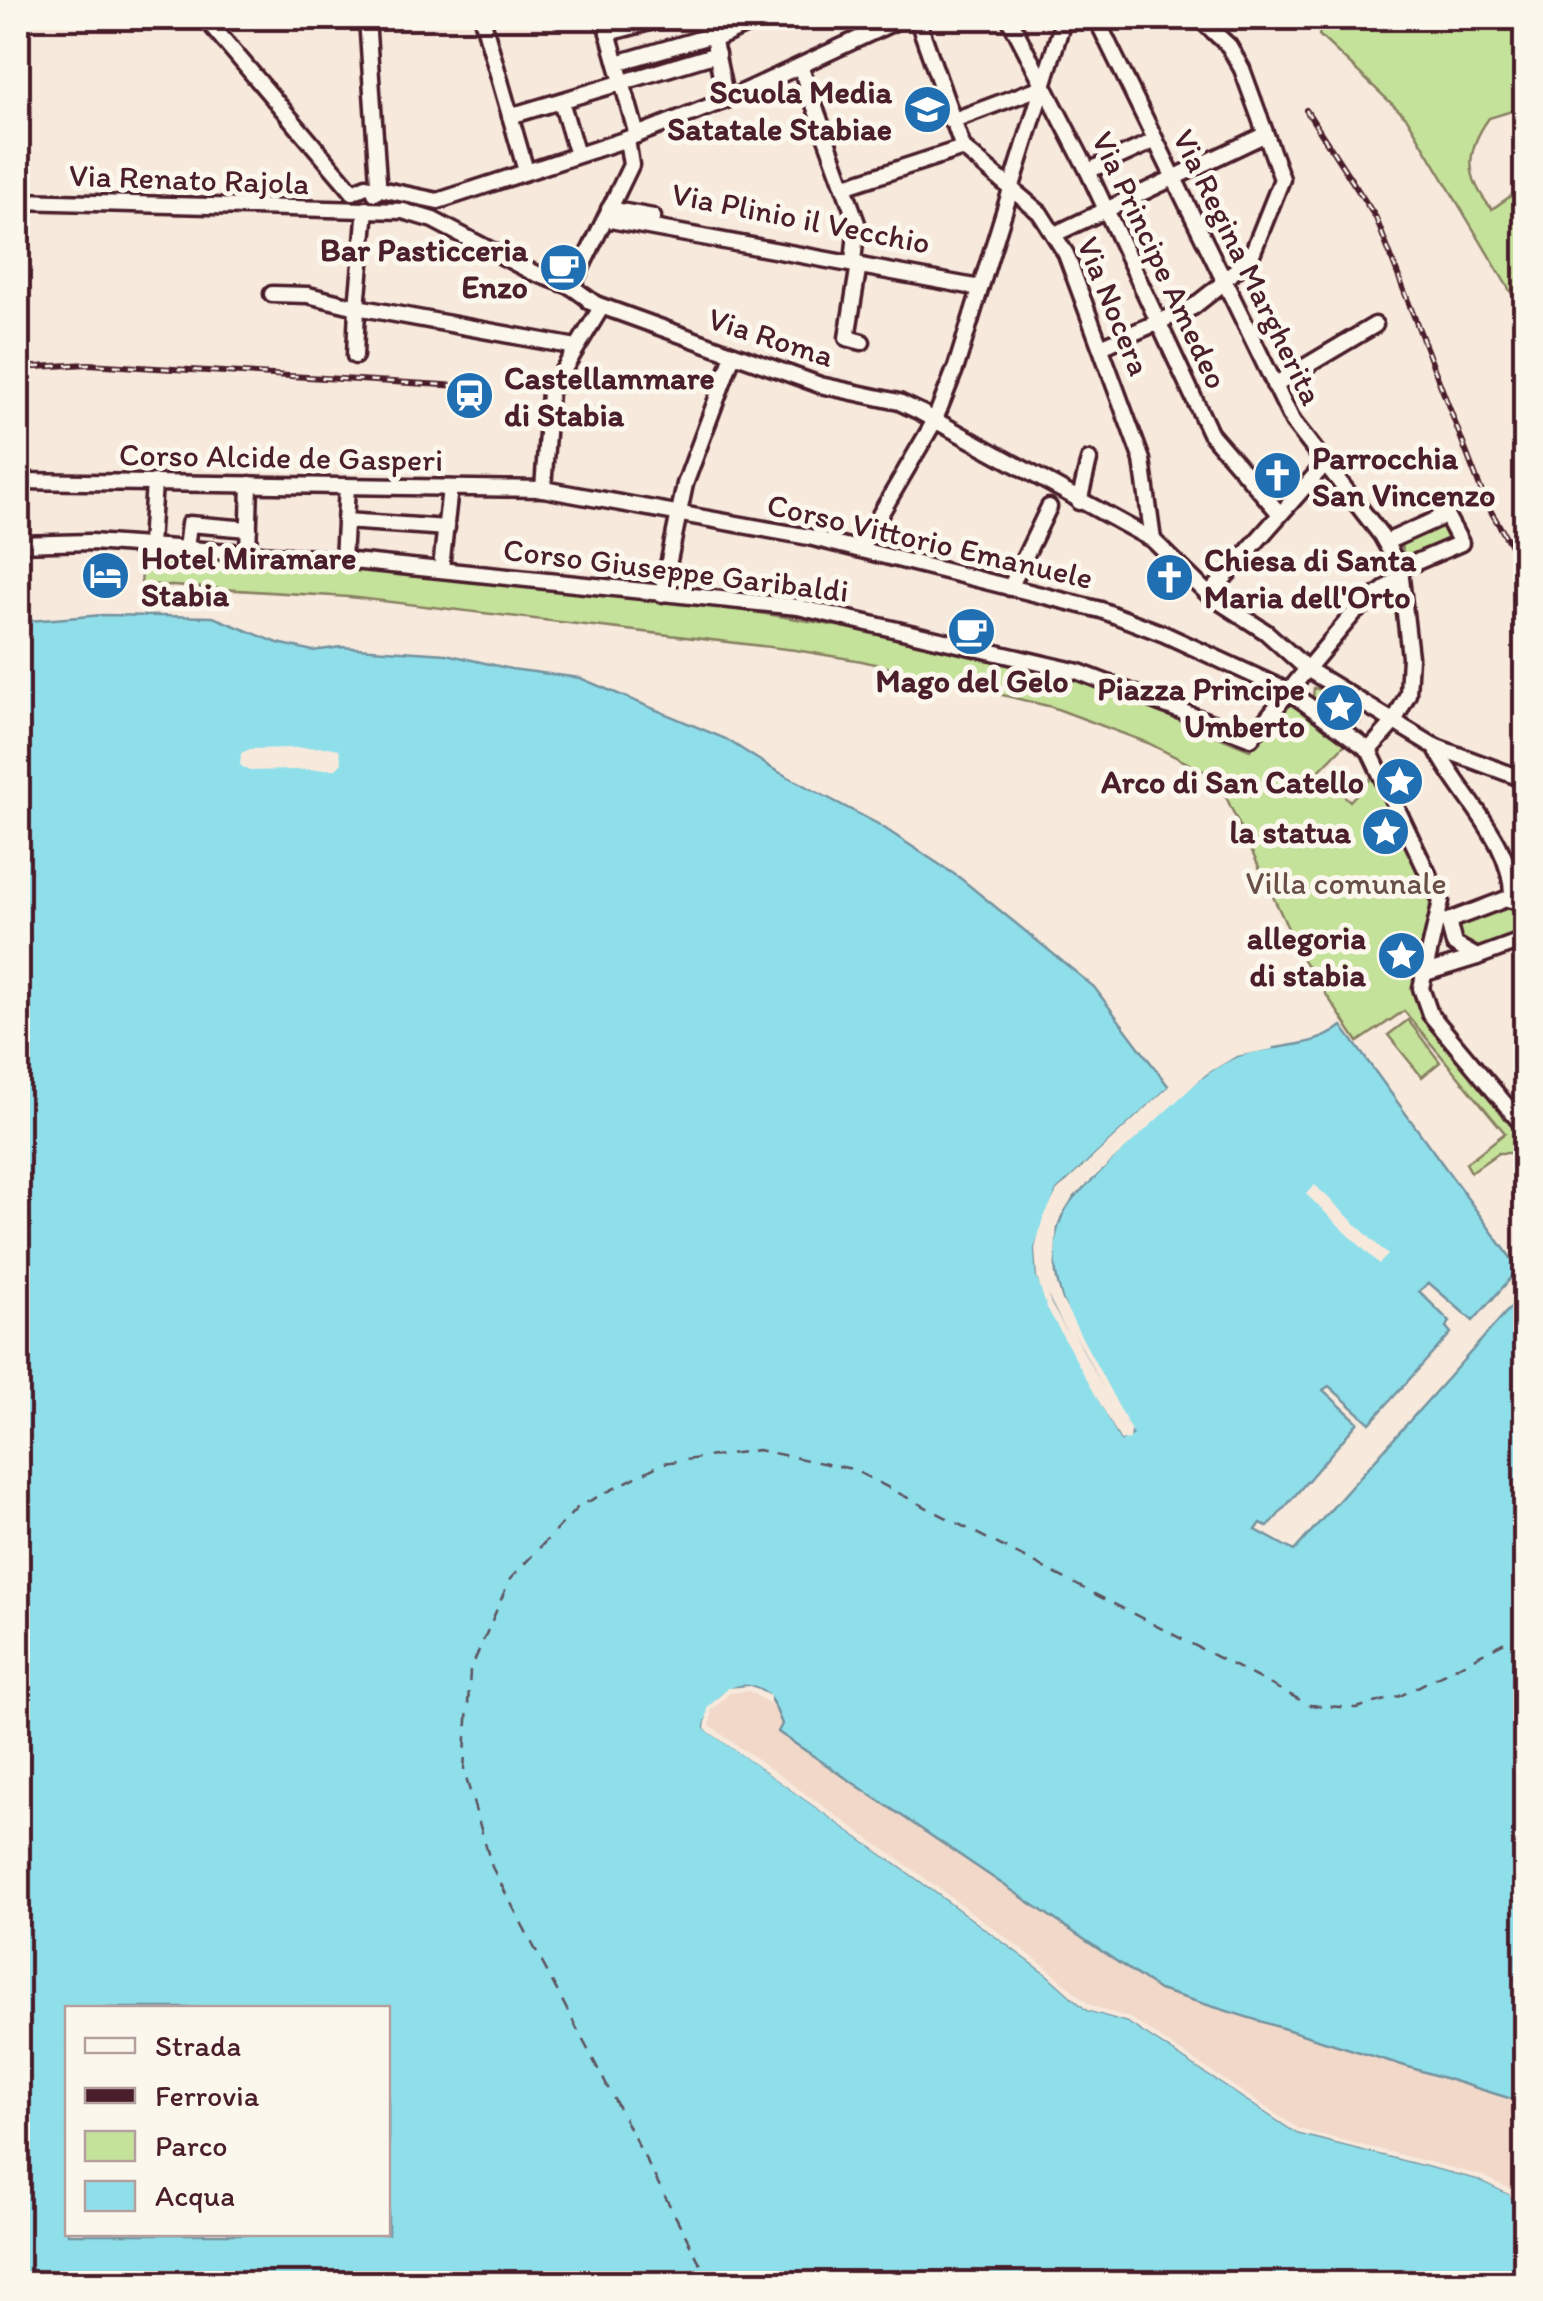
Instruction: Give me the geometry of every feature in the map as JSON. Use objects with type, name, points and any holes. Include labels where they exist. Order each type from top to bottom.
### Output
[{"type":"street","points":[[206,18],[353,192],[362,186],[369,199]]},
{"type":"street","points":[[355,356],[369,199],[367,18]]},
{"type":"street","points":[[482,18],[526,171]]},
{"type":"street","points":[[572,287],[631,165],[632,137],[604,18]]},
{"type":"street","points":[[608,33],[665,18]]},
{"type":"street","points":[[709,18],[726,100]]},
{"type":"street","points":[[510,116],[622,83],[762,18]]},
{"type":"street","points":[[369,199],[405,193],[438,201],[632,137],[726,100],[903,18]]},
{"type":"street","name":"Via Nocera","points":[[917,18],[963,148],[1040,214],[1055,234],[1142,460],[1153,540]]},
{"type":"street","name":"Via Principe Amedeo","points":[[1009,18],[1042,87],[1051,93],[1210,433],[1280,514]]},
{"type":"street","points":[[860,549],[934,422],[1013,190],[1064,18]]},
{"type":"street","name":"Via Regina Margherita","points":[[1096,18],[1274,385],[1324,465],[1386,542],[1400,574],[1410,657],[1408,694],[1394,722]]},
{"type":"street","points":[[1101,347],[1208,299],[1250,260],[1282,179],[1280,164],[1264,136],[1242,69],[1230,46],[1199,18]]},
{"type":"street","points":[[617,63],[715,43]]},
{"type":"street","points":[[800,66],[846,186],[856,223],[846,338],[862,342]]},
{"type":"street","points":[[951,121],[1042,87]]},
{"type":"street","points":[[561,101],[577,155]]},
{"type":"street","points":[[1055,234],[1264,136]]},
{"type":"street","points":[[1088,171],[1154,141]]},
{"type":"street","points":[[846,186],[963,148]]},
{"type":"street","points":[[403,211],[409,199],[405,193]]},
{"type":"street","name":"Via Renato Rajola","points":[[18,201],[369,199]]},
{"type":"street","name":"Via Roma","points":[[369,199],[433,220],[532,272],[572,287],[596,305],[820,384],[899,402],[1153,540],[1209,595],[1266,632],[1308,669]]},
{"type":"street","points":[[433,220],[438,201]]},
{"type":"street","name":"Via Plinio il Vecchio","points":[[607,214],[982,284]]},
{"type":"street","points":[[272,294],[308,295],[576,347]]},
{"type":"street","points":[[543,490],[550,392],[596,305]]},
{"type":"street","points":[[1274,385],[1375,325]]},
{"type":"street","points":[[662,594],[677,513],[733,355]]},
{"type":"street","points":[[1078,502],[1089,460]]},
{"type":"street","points":[[1209,595],[1324,465]]},
{"type":"street","name":"Corso Alcide de Gasperi","points":[[18,481],[543,490]]},
{"type":"street","points":[[150,545],[154,482]]},
{"type":"street","points":[[248,553],[250,484]]},
{"type":"street","points":[[343,560],[347,486]]},
{"type":"street","points":[[442,568],[450,488]]},
{"type":"street","name":"Corso Vittorio Emanuele","points":[[543,490],[860,549],[1101,610],[1290,692]]},
{"type":"street","points":[[1010,588],[1049,507]]},
{"type":"street","points":[[1386,542],[1446,515],[1461,543],[1400,574],[1354,614],[1290,692],[1369,750],[1384,772],[1441,901],[1443,920],[1454,944],[1478,956]]},
{"type":"street","points":[[345,521],[446,528]]},
{"type":"street","points":[[186,549],[190,524],[249,528]]},
{"type":"street","name":"Corso Giuseppe Garibaldi","points":[[18,544],[150,545],[343,560],[798,607],[1079,672],[1252,738],[1290,692]]},
{"type":"street","points":[[1308,669],[1434,746],[1526,780]]},
{"type":"street","points":[[1369,750],[1394,722]]},
{"type":"street","points":[[1434,746],[1496,846],[1519,901],[1443,920]]},
{"type":"street","points":[[1443,920],[1421,981],[1430,1014],[1526,1129]]},
{"type":"street","points":[[1421,981],[1526,939]]},
{"type":"shaded area","points":[[750,1686],[770,1696],[782,1724],[778,1731],[1159,1990],[1525,2103],[1525,2211],[1297,2133],[1087,2010],[705,1729],[708,1707],[728,1688]]},
{"type":"green space","points":[[1323,18],[1525,18],[1525,107],[1489,118],[1476,142],[1471,164],[1477,186],[1492,209],[1525,186],[1525,316],[1407,118],[1319,35]]},
{"type":"green space","points":[[1441,523],[1449,542],[1407,560],[1399,542]]},
{"type":"green space","name":"Villa comunale","points":[[144,554],[608,593],[840,626],[1067,677],[1250,750],[1288,703],[1349,740],[1318,772],[1350,801],[1375,774],[1428,891],[1429,918],[1413,967],[1416,994],[1424,1012],[1525,1134],[1525,1160],[1520,1153],[1498,1153],[1471,1172],[1466,1163],[1505,1133],[1404,1011],[1358,1042],[1303,960],[1217,778],[1148,743],[1052,707],[862,661],[795,650],[349,597],[141,584]]},
{"type":"green space","points":[[1314,688],[1346,702],[1362,717],[1360,723],[1344,719],[1313,697]]},
{"type":"green space","points":[[1507,901],[1525,909],[1525,935],[1476,951],[1458,940],[1454,921]]},
{"type":"green space","points":[[1408,1020],[1440,1062],[1422,1077],[1388,1035]]},
{"type":"water","points":[[103,615],[213,617],[278,643],[313,651],[341,647],[446,654],[511,669],[580,678],[726,739],[773,769],[878,824],[960,878],[1094,987],[1169,1087],[1057,1191],[1035,1249],[1037,1277],[1121,1441],[1132,1435],[1084,1349],[1058,1286],[1054,1254],[1059,1225],[1074,1197],[1167,1106],[1206,1074],[1239,1056],[1315,1040],[1342,1026],[1519,1269],[1473,1321],[1429,1283],[1419,1291],[1450,1322],[1446,1327],[1451,1333],[1370,1423],[1329,1386],[1323,1390],[1358,1422],[1268,1527],[1261,1523],[1256,1530],[1294,1551],[1525,1291],[1525,2103],[1159,1990],[778,1732],[782,1724],[774,1704],[756,1688],[736,1687],[727,1692],[712,1708],[705,1728],[1046,1973],[1087,2010],[1128,2022],[1297,2133],[1478,2179],[1510,2194],[1519,2210],[1525,2211],[1525,2283],[18,2284],[18,622]]},
{"type":"pier","points":[[250,749],[339,749],[342,763],[336,769],[249,771],[240,765],[241,753]]},
{"type":"pier","points":[[1271,1045],[1273,1049],[1236,1056],[1206,1074],[1074,1196],[1057,1221],[1054,1276],[1062,1300],[1131,1430],[1130,1439],[1121,1441],[1046,1306],[1037,1277],[1035,1249],[1042,1221],[1057,1191],[1173,1083],[1172,1090],[1061,1194],[1040,1249],[1041,1276],[1051,1304],[1125,1436],[1127,1432],[1058,1303],[1049,1278],[1053,1219],[1071,1193],[1203,1071],[1234,1052]]},
{"type":"pier","points":[[1315,1185],[1388,1255],[1379,1264],[1306,1194]]},
{"type":"pier","points":[[750,1686],[770,1696],[770,1704],[749,1691],[730,1693],[712,1710],[710,1726],[1049,1969],[1090,2005],[1130,2018],[1299,2129],[1480,2175],[1513,2190],[1525,2211],[1519,2210],[1509,2194],[1478,2179],[1297,2133],[1128,2022],[1087,2010],[1046,1973],[705,1729],[708,1707],[728,1688]]},
{"type":"ferry route","points":[[711,2284],[492,1867],[464,1771],[470,1671],[510,1579],[578,1507],[663,1463],[758,1450],[852,1469],[1310,1705],[1356,1708],[1400,1696],[1526,1631]]},
{"type":"railway","points":[[1306,110],[1376,218],[1486,503],[1526,571]]},
{"type":"railway","points":[[18,368],[88,364],[461,386]]},
{"type":"place","name":"Scuola Media Satatale Stabiae","points":[[927,110]]},
{"type":"place","name":"Bar Pasticceria Enzo","points":[[563,268]]},
{"type":"place","name":"Castellammare di Stabia","points":[[469,396]]},
{"type":"place","name":"Parrocchia San Vincenzo","points":[[1277,476]]},
{"type":"place","name":"Hotel Miramare Stabia","points":[[106,576]]},
{"type":"place","name":"Chiesa di Santa Maria dell'Orto","points":[[1169,578]]},
{"type":"place","name":"Mago del Gelo","points":[[972,631]]},
{"type":"place","name":"Piazza Principe Umberto","points":[[1340,707]]},
{"type":"place","name":"Arco di San Catello","points":[[1399,782]]},
{"type":"place","name":"la statua","points":[[1386,832]]},
{"type":"place","name":"allegoria di stabia","points":[[1401,956]]}]
